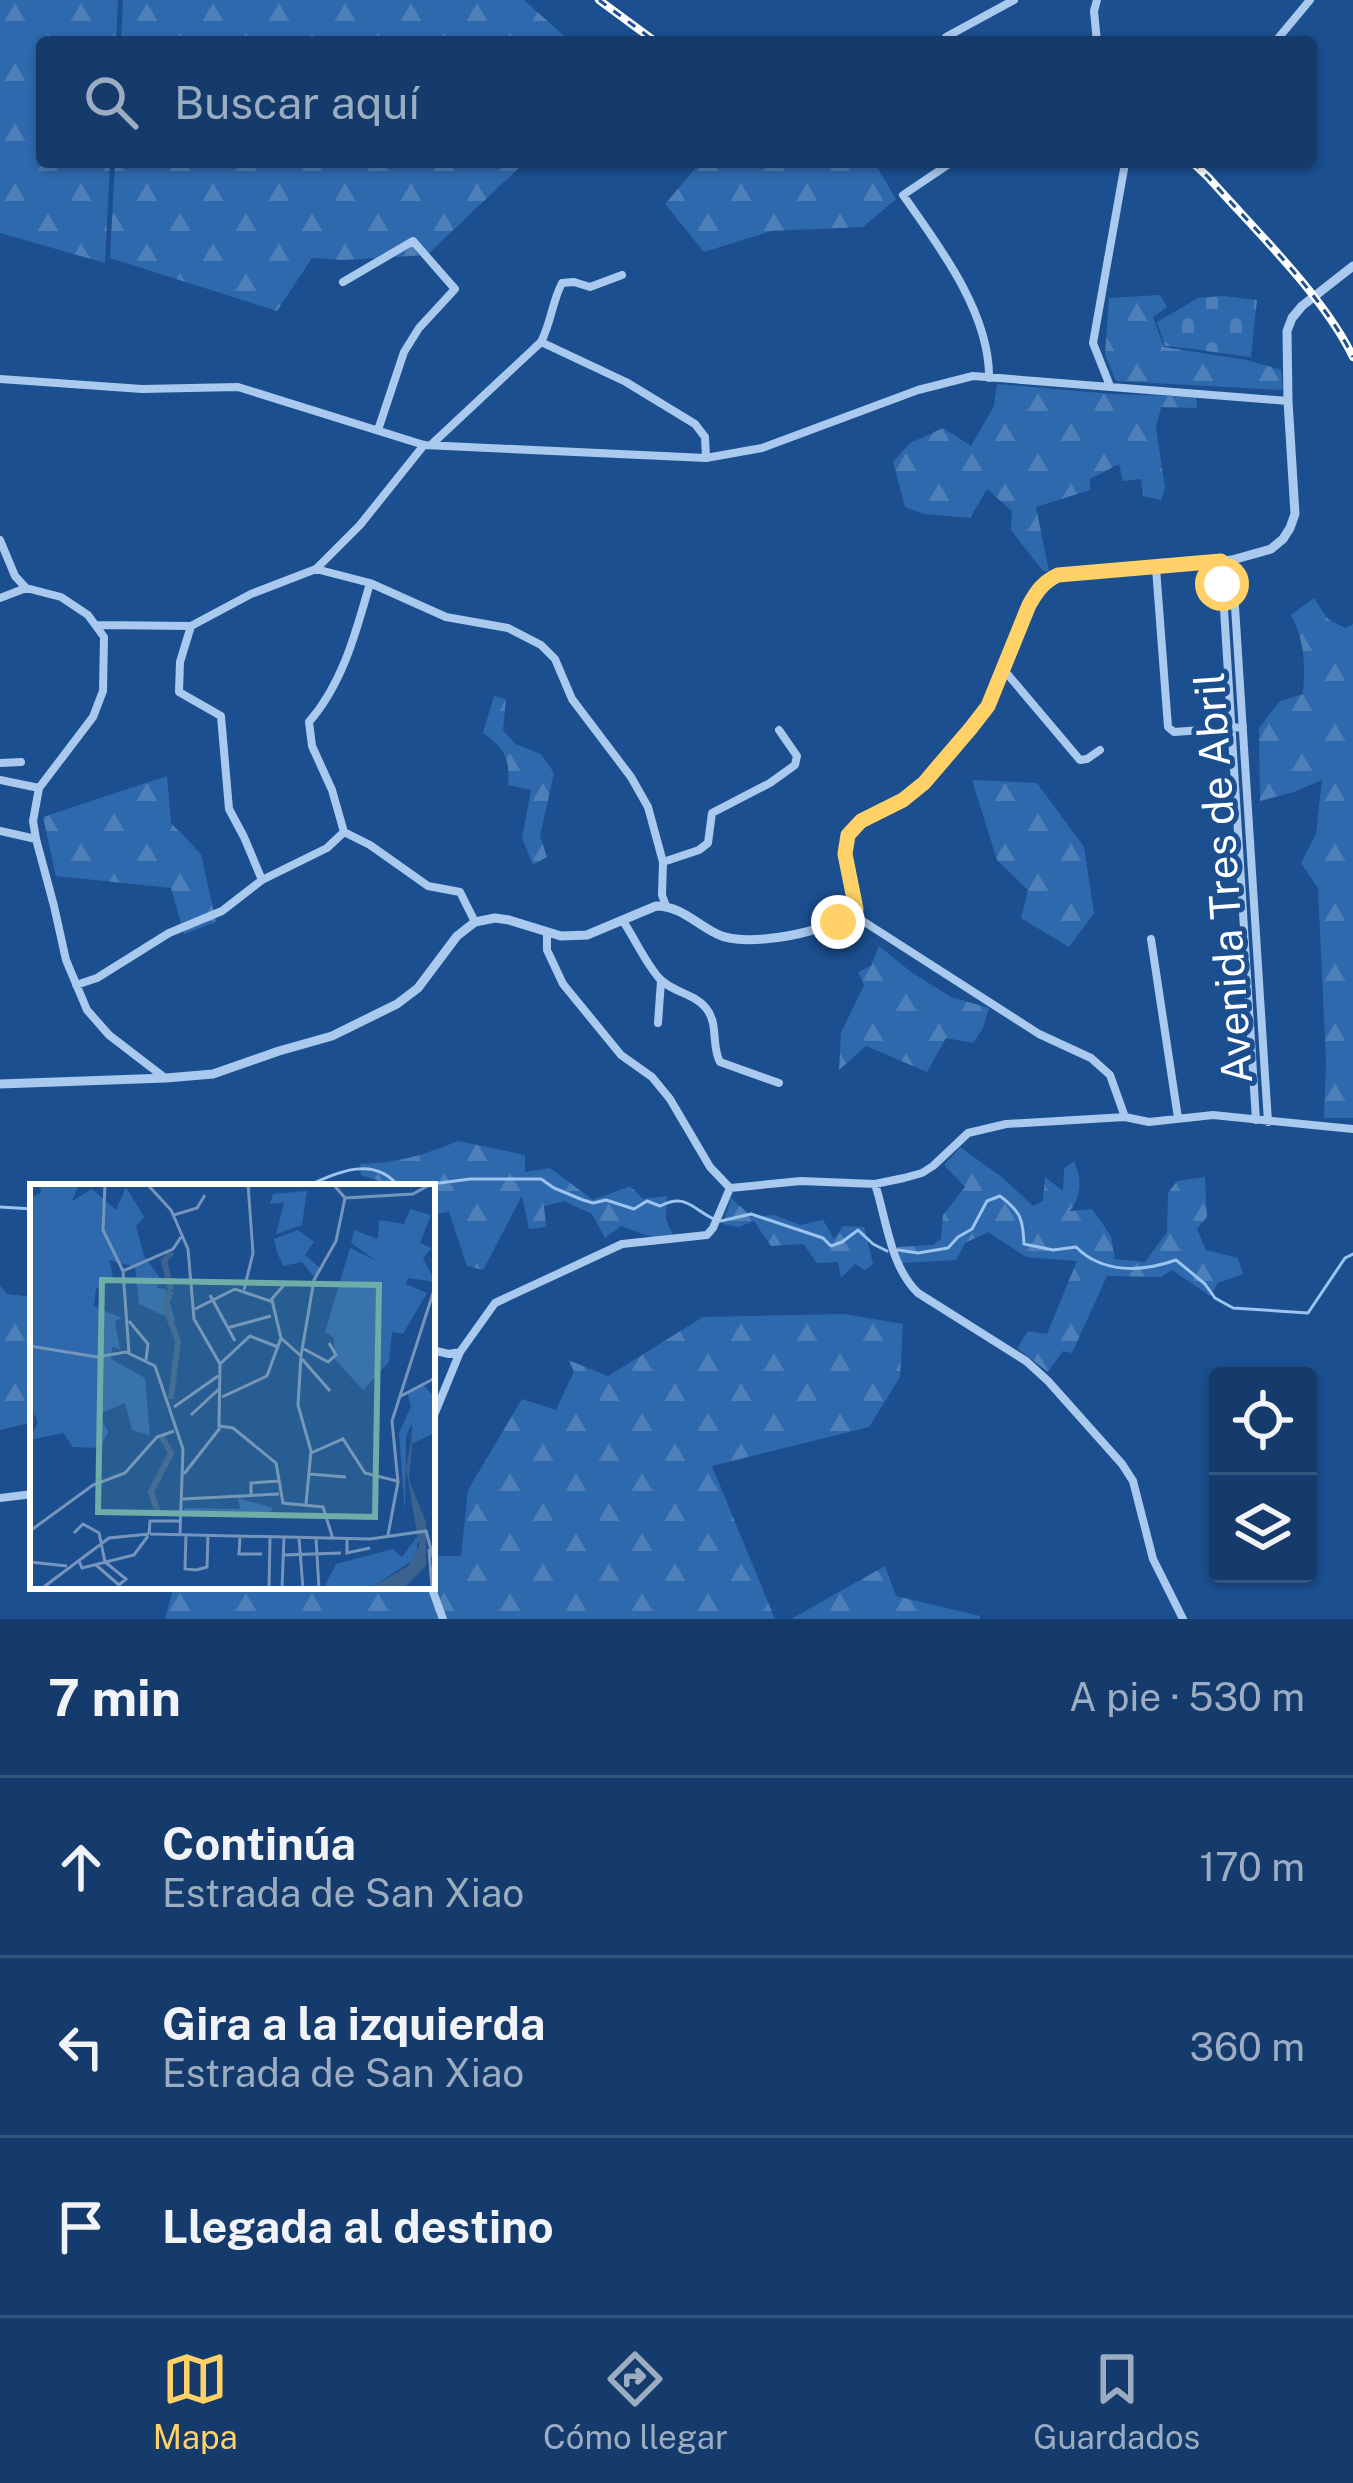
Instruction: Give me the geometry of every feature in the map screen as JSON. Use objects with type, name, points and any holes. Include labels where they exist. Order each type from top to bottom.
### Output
[{"type":"street","points":[[948,36],[1014,0]]},
{"type":"street","points":[[1096,0],[1096,36]]},
{"type":"street","points":[[1280,36],[1310,0]]},
{"type":"street","points":[[943,168],[903,195],[948,258],[980,328],[989,378]]},
{"type":"street","points":[[1110,386],[1093,343],[1124,169]]},
{"type":"street","points":[[343,282],[412,241],[455,290],[419,328],[404,352],[378,430]]},
{"type":"street","points":[[0,1084],[213,1074],[332,1036],[397,1004],[418,988],[458,936],[475,922],[495,918],[561,936],[587,935],[656,906],[667,906],[720,936],[737,940],[823,928],[852,914],[856,909],[845,854],[848,835],[861,821],[903,800],[924,783],[988,706],[1029,605],[1047,581],[1058,575],[1227,560],[1271,549],[1283,539],[1295,514],[1286,348],[1292,318],[1353,266]]},
{"type":"street","points":[[97,626],[191,626],[251,594],[316,569],[428,444],[541,341],[562,283],[590,287],[622,274]]},
{"type":"street","points":[[541,341],[626,382],[695,424],[705,437],[706,458]]},
{"type":"street","points":[[0,379],[142,389],[238,387],[428,444],[706,458],[762,448],[917,391],[973,376],[1288,401]]},
{"type":"street","points":[[0,540],[15,577],[26,588],[61,597],[88,615],[104,637],[103,692],[93,717],[39,788],[35,839],[66,960],[86,1010],[109,1035],[166,1078]]},
{"type":"street","name":"Avenida Tres de Abril","points":[[1227,560],[1243,727],[1268,1122]]},
{"type":"street","name":"Avenida Tres de Abril","points":[[1227,560],[1231,729],[1256,1120]]},
{"type":"street","points":[[1156,568],[1165,722],[1174,732],[1243,727]]},
{"type":"street","points":[[316,569],[370,583],[446,617],[508,628],[542,645],[555,658],[572,700],[648,807],[663,862],[662,895],[667,906]]},
{"type":"street","points":[[370,583],[335,686],[308,722],[312,746],[344,832],[428,886],[460,892],[475,922]]},
{"type":"street","points":[[0,598],[26,588]]},
{"type":"street","points":[[191,626],[180,662],[179,692],[221,716],[229,809],[262,880]]},
{"type":"street","points":[[1004,670],[1080,760],[1100,750]]},
{"type":"street","points":[[663,862],[699,850],[708,843],[712,813],[795,765],[796,756],[779,730]]},
{"type":"street","points":[[0,763],[21,762]]},
{"type":"street","points":[[0,780],[39,788]]},
{"type":"street","points":[[0,831],[35,839]]},
{"type":"street","points":[[76,985],[97,978],[169,933],[222,911],[262,880],[327,848],[344,832]]},
{"type":"street","points":[[852,914],[1039,1034],[1090,1058],[1110,1075],[1125,1117]]},
{"type":"street","points":[[623,921],[661,981],[710,1012],[720,1062],[779,1083]]},
{"type":"street","points":[[547,933],[547,950],[563,984],[620,1054],[652,1077],[710,1167],[730,1188]]},
{"type":"street","points":[[1151,939],[1178,1118]]},
{"type":"street","points":[[658,1023],[661,981]]},
{"type":"street","points":[[730,1188],[801,1181],[875,1184],[922,1173],[968,1133],[1006,1124],[1125,1117],[1149,1122],[1214,1115],[1353,1129]]},
{"type":"street","points":[[875,1184],[896,1262],[907,1282],[1026,1361],[1123,1464],[1153,1559],[1183,1619]]},
{"type":"street","points":[[435,1413],[460,1352],[495,1303],[622,1244],[707,1235],[730,1188]]},
{"type":"street","points":[[435,1351],[460,1352]]},
{"type":"street","points":[[0,1498],[30,1494]]},
{"type":"street","points":[[431,1589],[442,1619]]},
{"type":"green space","points":[[0,0],[118,0],[116,36],[36,36],[36,168],[110,168],[105,263],[0,233]]},
{"type":"green space","points":[[123,0],[524,0],[564,36],[121,36]]},
{"type":"green space","points":[[115,168],[519,168],[427,255],[312,258],[277,311],[110,258]]},
{"type":"green space","points":[[696,168],[878,168],[896,199],[863,227],[771,231],[704,252],[665,204]]},
{"type":"green space","points":[[1160,295],[1167,307],[1153,317],[1164,347],[1281,370],[1283,390],[1116,381],[1105,354],[1109,298]]},
{"type":"green space","points":[[1198,298],[1257,300],[1251,357],[1165,346],[1157,322]]},
{"type":"green space","points":[[997,384],[1196,397],[1197,408],[1161,407],[1156,428],[1165,488],[1161,500],[1143,496],[1141,479],[1123,481],[1119,464],[1090,479],[1090,490],[1036,507],[1049,571],[1043,571],[1011,530],[1012,511],[987,489],[970,518],[924,514],[905,507],[893,462],[910,443],[943,428],[971,446],[994,406]]},
{"type":"green space","points":[[1314,598],[1328,619],[1345,628],[1353,624],[1353,1118],[1324,1118],[1318,888],[1301,863],[1316,834],[1322,780],[1260,801],[1259,728],[1280,701],[1303,694],[1303,653],[1291,615]]},
{"type":"green space","points":[[494,696],[506,699],[503,730],[515,744],[541,754],[554,773],[540,836],[547,857],[533,865],[522,838],[531,790],[508,785],[505,755],[483,733]]},
{"type":"green space","points":[[167,776],[171,823],[201,854],[216,922],[184,934],[171,888],[56,876],[43,817]]},
{"type":"green space","points":[[972,780],[1037,783],[1084,847],[1094,913],[1069,947],[1021,918],[1028,890],[997,860]]},
{"type":"green space","points":[[879,946],[951,997],[989,1008],[973,1043],[946,1038],[927,1072],[866,1046],[839,1070],[841,1033],[864,985],[858,972],[871,966]]},
{"type":"green space","points":[[458,1141],[525,1155],[525,1172],[550,1168],[593,1200],[630,1186],[643,1199],[667,1196],[666,1220],[673,1235],[657,1239],[621,1226],[605,1238],[592,1214],[564,1201],[544,1206],[546,1227],[529,1229],[522,1196],[483,1270],[467,1266],[449,1212],[435,1214],[435,1184],[379,1184],[361,1175],[360,1164]]},
{"type":"green space","points":[[960,1147],[1033,1206],[1043,1201],[1045,1177],[1063,1191],[1064,1168],[1074,1161],[1080,1186],[1070,1211],[1092,1209],[1111,1236],[1115,1259],[1145,1262],[1167,1232],[1168,1193],[1177,1181],[1205,1177],[1207,1217],[1197,1229],[1206,1250],[1238,1258],[1243,1274],[1218,1283],[1210,1296],[1172,1270],[1161,1277],[1107,1276],[1072,1353],[1063,1351],[1048,1372],[1017,1348],[1028,1331],[1047,1334],[1077,1261],[1026,1257],[988,1232],[965,1243],[956,1260],[901,1263],[897,1247],[933,1245],[941,1239],[943,1215],[965,1187],[944,1165]]},
{"type":"green space","points":[[731,1198],[752,1217],[774,1215],[800,1225],[823,1220],[834,1239],[843,1226],[864,1227],[873,1264],[865,1270],[855,1264],[841,1278],[838,1262],[817,1263],[803,1244],[771,1246],[754,1221],[739,1227],[723,1224]]},
{"type":"green space","points":[[0,1286],[8,1294],[30,1297],[30,1423],[0,1430]]},
{"type":"green space","points":[[844,1314],[903,1324],[900,1377],[869,1427],[712,1466],[775,1619],[165,1619],[173,1589],[435,1589],[435,1556],[461,1556],[468,1490],[522,1399],[556,1410],[574,1371],[568,1360],[608,1376],[703,1317]]},
{"type":"green space","points":[[885,1566],[896,1596],[980,1619],[791,1619]]},
{"type":"waterway","points":[[312,1184],[354,1169],[378,1171],[396,1184]]},
{"type":"waterway","points":[[432,1184],[541,1179],[593,1203],[606,1200],[634,1209],[647,1201],[660,1206],[676,1201],[714,1219]]},
{"type":"waterway","points":[[898,1250],[918,1253],[948,1248],[972,1229],[987,1201],[1000,1196],[1020,1217],[1024,1244],[1053,1250],[1076,1247],[1098,1262],[1123,1268],[1176,1260],[1215,1298],[1233,1308],[1308,1313],[1345,1258],[1353,1254]]},
{"type":"waterway","points":[[0,1207],[30,1209]]},
{"type":"waterway","points":[[721,1221],[751,1214],[823,1238],[831,1246],[858,1230],[887,1251]]},
{"type":"railway","points":[[599,0],[648,36]]},
{"type":"railway","points":[[1198,168],[1306,287],[1353,357]]},
{"type":"route","points":[[838,922],[856,909],[845,854],[848,835],[861,821],[903,800],[924,783],[988,706],[1029,605],[1047,581],[1058,575],[1221,561],[1222,584]]}]
